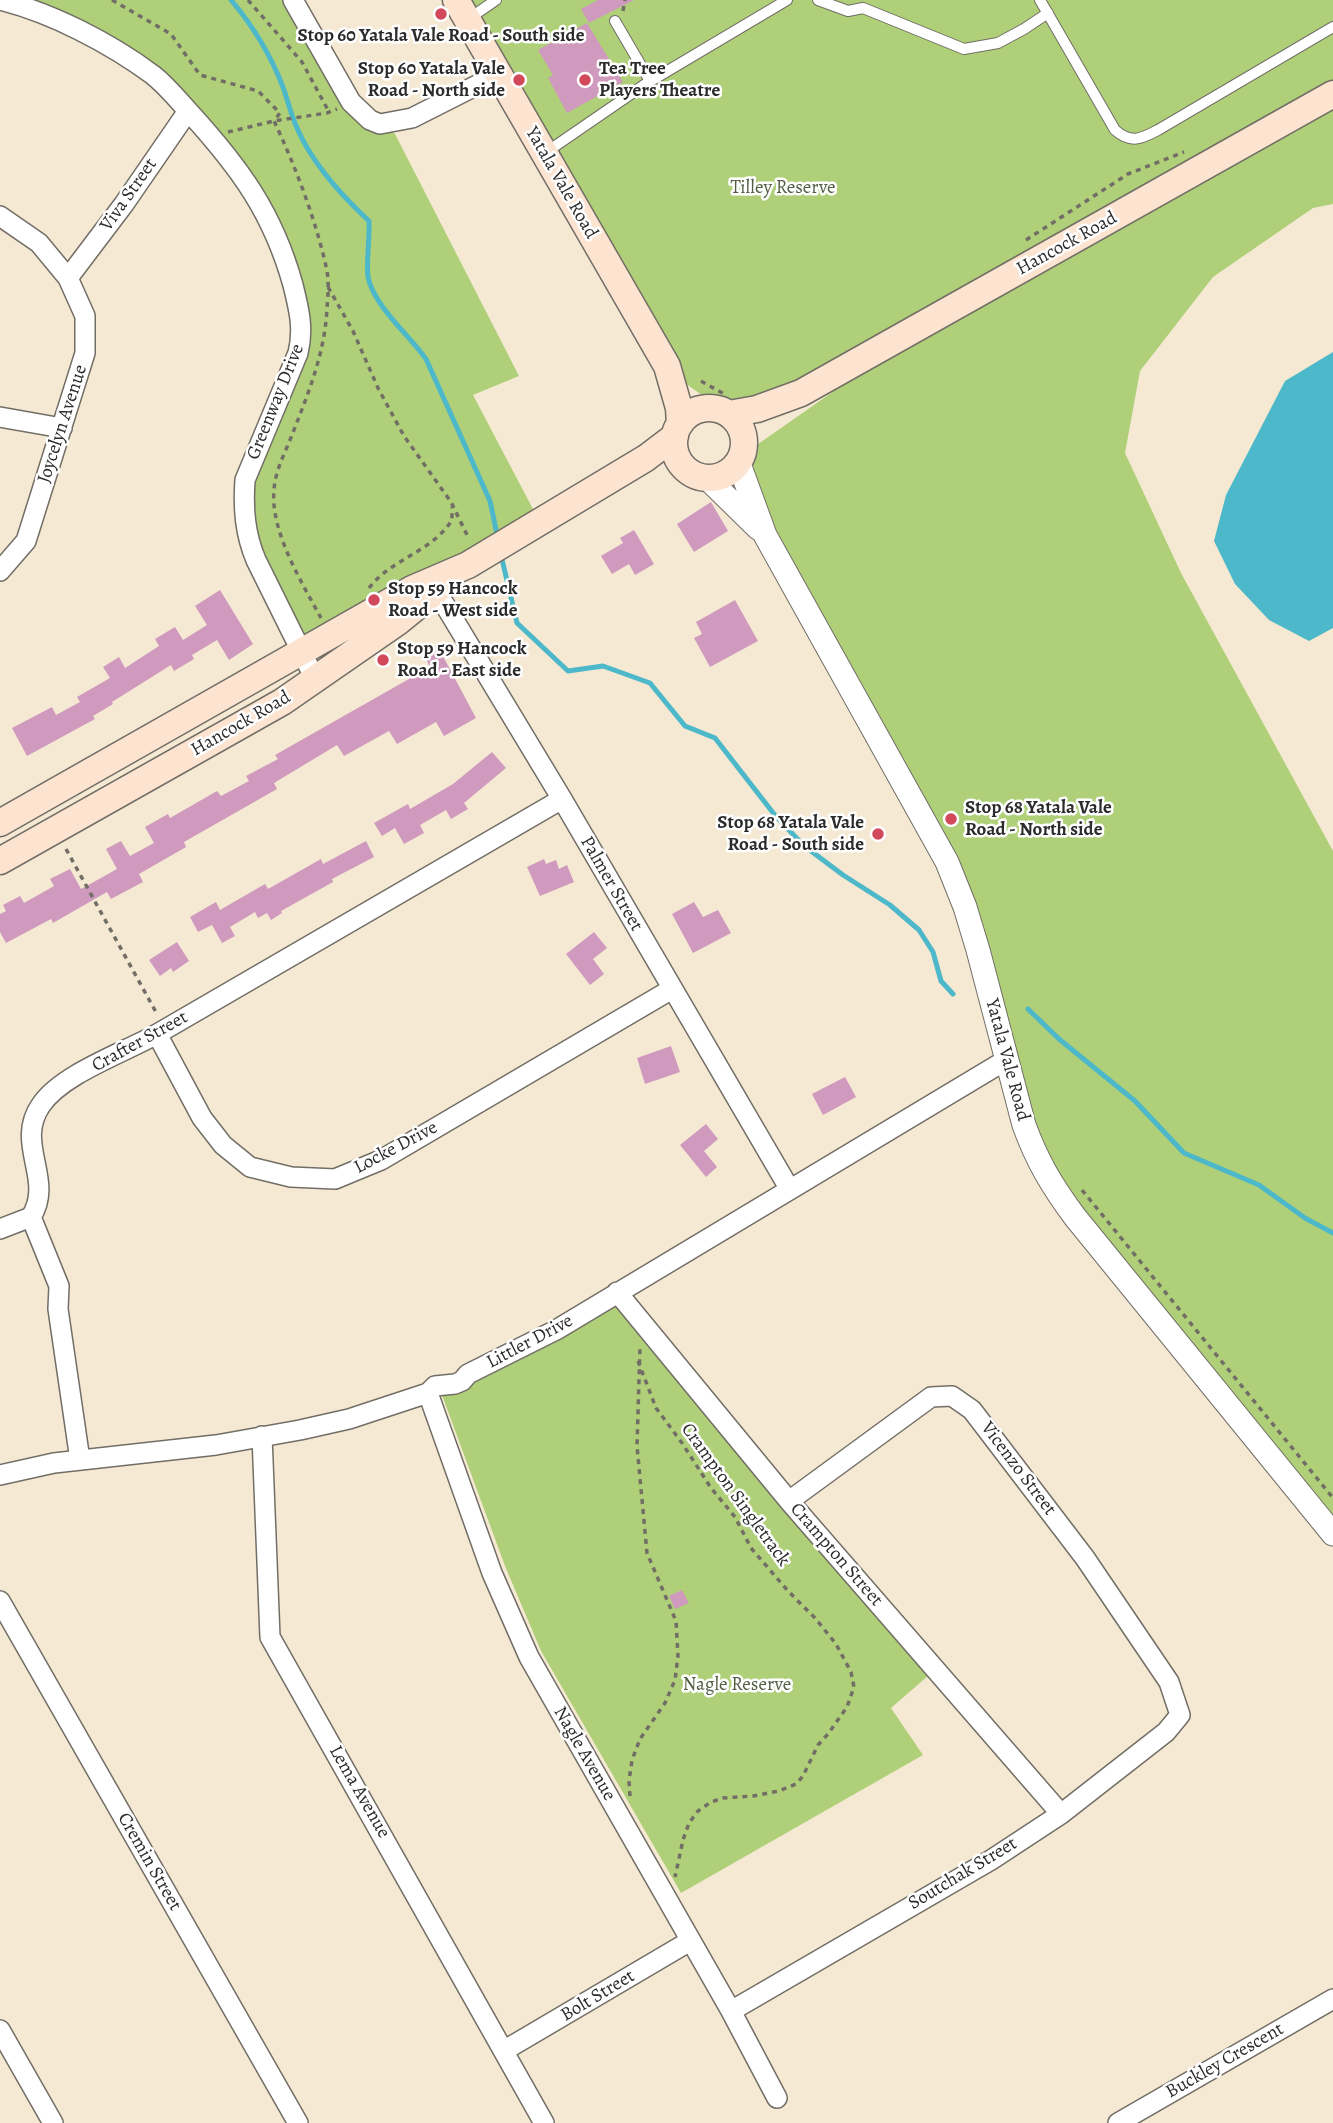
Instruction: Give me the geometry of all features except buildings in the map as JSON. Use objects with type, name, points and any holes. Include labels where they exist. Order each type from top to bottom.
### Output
[{"type":"main road","name":"Yatala Vale Road","points":[[461,10],[667,366],[679,408],[677,430]]},
{"type":"main road","name":"Hancock Road","points":[[722,411],[757,410],[801,394],[1333,94]]},
{"type":"main road","name":"Yatala Vale Road","points":[[667,366],[722,411]]},
{"type":"main road","name":"Hancock Road","points":[[741,453],[801,394]]},
{"type":"main road","points":[[697,410],[722,411],[742,430],[741,453],[731,470],[722,475],[696,473],[677,454],[677,430],[697,410]]},
{"type":"main road","name":"Hancock Road","points":[[0,861],[282,702],[399,621],[434,586],[646,458],[677,430]]},
{"type":"main road","name":"Hancock Road","points":[[571,504],[594,500],[650,473],[696,473]]},
{"type":"main road","name":"Hancock Road","points":[[0,823],[412,589],[434,586]]},
{"type":"street","points":[[293,0],[351,102],[370,120],[380,124],[412,118],[499,74]]},
{"type":"street","name":"Greenway Drive","points":[[0,1],[52,17],[153,75],[229,156],[274,229],[299,308],[302,334],[298,353],[245,480],[244,503],[248,541],[315,679]]},
{"type":"street","name":"Viva Street","points":[[68,278],[124,205],[188,111]]},
{"type":"street","name":"Joycelyn Avenue","points":[[0,216],[39,243],[68,278],[85,316],[85,354],[26,541],[0,571]]},
{"type":"street","points":[[0,417],[62,428]]},
{"type":"street","name":"Yatala Vale Road","points":[[741,453],[765,535],[947,862],[965,907],[1035,1157],[1050,1184],[1075,1217],[1333,1534]]},
{"type":"street","name":"Yatala Vale Road","points":[[696,473],[765,535]]},
{"type":"street","name":"Palmer Street","points":[[434,586],[789,1188]]},
{"type":"street","name":"Crafter Street","points":[[31,1217],[37,1206],[40,1185],[29,1137],[39,1107],[57,1086],[161,1031],[562,799]]},
{"type":"street","name":"Locke Drive","points":[[161,1031],[202,1118],[223,1145],[250,1167],[291,1177],[335,1179],[381,1160],[672,989]]},
{"type":"street","name":"Littler Drive","points":[[0,1475],[80,1460],[216,1445],[349,1419],[428,1393],[435,1386],[455,1384],[468,1374],[556,1330],[1006,1060]]},
{"type":"street","points":[[0,1229],[31,1217],[59,1286],[58,1309],[80,1460]]},
{"type":"street","name":"Crampton Street","points":[[617,1292],[789,1501],[1061,1814]]},
{"type":"street","name":"Nagle Avenue","points":[[428,1393],[492,1573],[529,1657],[731,2011],[776,2098]]},
{"type":"street","name":"Vicenzo Street","points":[[789,1501],[931,1397],[952,1396],[972,1410],[1085,1558],[1169,1682],[1180,1716]]},
{"type":"street","name":"Lema Avenue","points":[[261,1436],[270,1637],[544,2123]]},
{"type":"street","name":"Cremin Street","points":[[0,1601],[298,2123]]},
{"type":"street","name":"Soutchak Street","points":[[731,2011],[991,1860],[1061,1814],[1166,1732],[1180,1716]]},
{"type":"street","name":"Bolt Street","points":[[505,2050],[690,1941]]},
{"type":"street","name":"Buckley Crescent","points":[[1126,2121],[1333,1999]]},
{"type":"street","points":[[0,2030],[53,2123]]},
{"type":"lane","points":[[461,10],[496,0]]},
{"type":"lane","points":[[544,153],[650,82],[784,3],[797,0]]},
{"type":"lane","points":[[818,0],[848,11],[864,4],[964,50],[998,43],[1048,13]]},
{"type":"lane","points":[[1040,0],[1115,130],[1124,138],[1134,139],[1158,130],[1333,27]]},
{"type":"lane","points":[[615,21],[650,82]]},
{"type":"path","points":[[248,0],[302,62],[330,112]]},
{"type":"path","points":[[221,134],[330,112],[351,102]]},
{"type":"path","points":[[327,285],[353,331],[378,388],[404,436],[486,555]]},
{"type":"path","points":[[374,610],[367,590],[377,578],[431,544],[441,534],[452,520],[451,502]]},
{"type":"path","points":[[64,846],[161,1031]]},
{"type":"path","points":[[1081,1188],[1333,1498]]},
{"type":"path","points":[[624,1824],[631,1820],[629,1781],[632,1759],[640,1739],[665,1703],[675,1680],[678,1656],[676,1621],[646,1553],[637,1446],[638,1362],[640,1342],[648,1329]]},
{"type":"path","name":"Crampton Singletrack","points":[[638,1362],[656,1408],[710,1488],[735,1517],[751,1548],[836,1644],[851,1672],[854,1687],[847,1707],[818,1745],[803,1776],[796,1784],[753,1797],[723,1798],[698,1811],[689,1823],[683,1840],[669,1904]]},
{"type":"green space","points":[[0,0],[291,0],[351,102],[395,134],[519,376],[473,395],[534,511],[301,652],[244,503],[298,353],[284,255],[188,111],[149,60],[52,17]]},
{"type":"green space","name":"Tilley Reserve","points":[[456,0],[1333,0],[1333,204],[1313,208],[1213,277],[1140,371],[1125,453],[1181,573],[1333,851],[1333,1534],[1035,1157],[965,907],[750,519],[741,456],[944,314],[729,414],[689,386],[667,366]]},
{"type":"green space","name":"Nagle Reserve","points":[[617,1306],[929,1675],[891,1708],[923,1755],[681,1893],[541,1651],[505,1566],[442,1395],[492,1374]]},
{"type":"water","points":[[1333,352],[1333,628],[1309,641],[1269,620],[1235,584],[1214,541],[1226,495],[1285,381]]},
{"type":"waterway","points":[[231,0],[267,53],[283,87],[297,128],[311,154],[338,189],[369,221],[368,277],[372,288],[377,299],[426,359],[490,501],[498,539]]},
{"type":"waterway","points":[[501,555],[517,623],[568,671],[603,666],[650,683],[685,726],[715,738],[774,814],[803,845],[890,905],[919,930],[933,952],[941,981],[953,994]]},
{"type":"waterway","points":[[1028,1009],[1059,1039],[1135,1101],[1184,1153],[1259,1185],[1305,1218],[1333,1233]]},
{"type":"place","name":"Stop 60 Yatala Vale Road - South side","points":[[441,14]]},
{"type":"place","name":"Stop 60 Yatala Vale Road - North side","points":[[519,80]]},
{"type":"place","name":"Tea Tree Players Theatre","points":[[585,80]]},
{"type":"place","name":"Stop 59 Hancock Road - West side","points":[[374,600]]},
{"type":"place","name":"Stop 59 Hancock Road - East side","points":[[383,660]]},
{"type":"place","name":"Stop 68 Yatala Vale Road - North side","points":[[951,819]]},
{"type":"place","name":"Stop 68 Yatala Vale Road - South side","points":[[878,834]]}]
